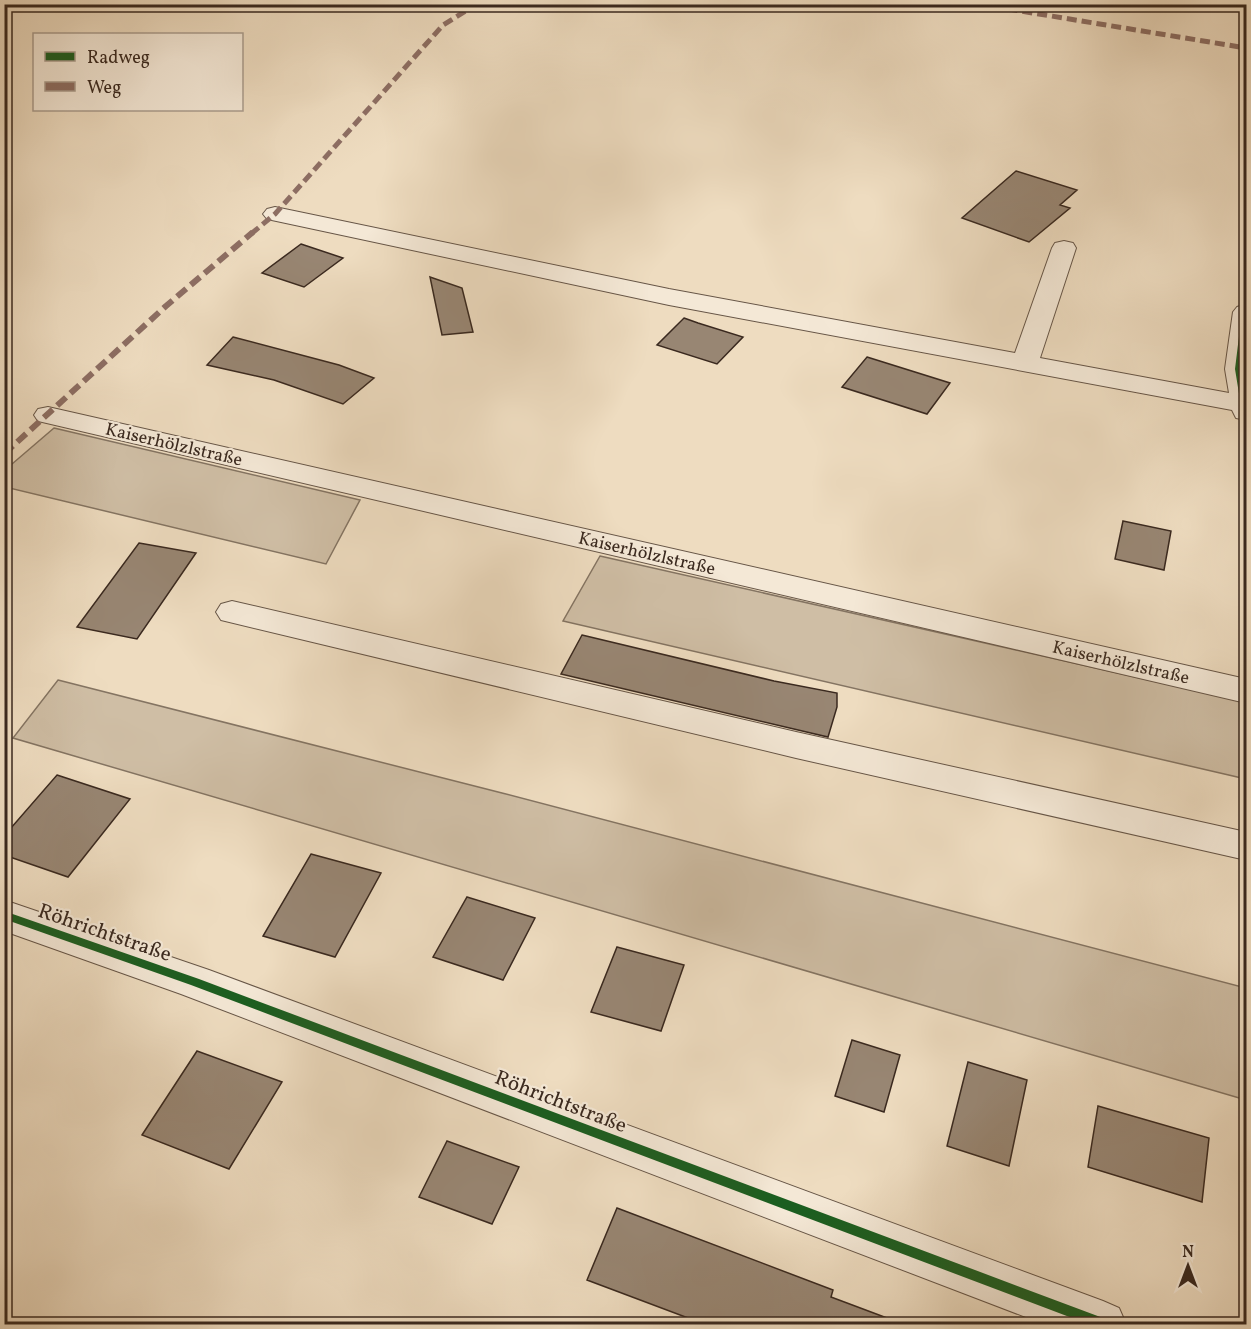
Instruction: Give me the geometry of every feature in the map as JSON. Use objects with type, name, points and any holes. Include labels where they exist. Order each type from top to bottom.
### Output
[{"type":"street","points":[[274,214],[669,297],[1245,408],[1239,369],[1246,312]]},
{"type":"street","points":[[1025,364],[1064,248]]},
{"type":"street","name":"Kaiserhölzlstraße","points":[[48,415],[1246,691]]},
{"type":"street","points":[[232,612],[796,745],[1246,846]]},
{"type":"street","name":"Röhrichtstraße","points":[[4,915],[195,982],[1103,1324]]},
{"type":"shaded area","points":[[54,428],[360,500],[326,564],[5,487],[5,470]]},
{"type":"shaded area","points":[[600,556],[1246,702],[1246,779],[563,621]]},
{"type":"shaded area","points":[[58,680],[502,793],[1246,988],[1246,1100],[13,738]]},
{"type":"building","points":[[1016,171],[1077,190],[1060,205],[1070,208],[1029,242],[962,218]]},
{"type":"building","points":[[301,244],[343,258],[304,287],[262,273]]},
{"type":"building","points":[[430,277],[462,288],[473,332],[442,335]]},
{"type":"building","points":[[684,318],[743,337],[717,364],[657,345]]},
{"type":"building","points":[[233,337],[339,365],[374,378],[343,404],[274,380],[207,365]]},
{"type":"building","points":[[867,357],[950,383],[927,414],[842,387]]},
{"type":"building","points":[[1123,521],[1171,531],[1164,570],[1115,559]]},
{"type":"building","points":[[139,543],[196,553],[137,639],[77,627]]},
{"type":"building","points":[[582,635],[774,681],[837,693],[837,707],[828,737],[561,674]]},
{"type":"building","points":[[57,775],[130,799],[68,877],[4,855],[4,836]]},
{"type":"building","points":[[311,854],[381,873],[335,957],[263,936]]},
{"type":"building","points":[[467,897],[535,918],[503,980],[433,957]]},
{"type":"building","points":[[617,947],[684,965],[661,1031],[591,1012]]},
{"type":"building","points":[[852,1040],[900,1055],[884,1112],[835,1096]]},
{"type":"building","points":[[197,1051],[282,1082],[229,1169],[142,1135]]},
{"type":"building","points":[[968,1062],[1027,1080],[1009,1166],[947,1146]]},
{"type":"building","points":[[1098,1106],[1209,1138],[1202,1202],[1088,1167]]},
{"type":"building","points":[[447,1141],[519,1167],[492,1224],[419,1197]]},
{"type":"building","points":[[617,1208],[833,1290],[831,1297],[895,1321],[894,1324],[704,1324],[587,1280]]},
{"type":"marked path","points":[[4,454],[166,306],[275,214],[443,25],[477,4]]},
{"type":"marked path","points":[[978,4],[1246,48]]},
{"type":"cycle path","points":[[1246,312],[1239,369],[1246,412]]},
{"type":"cycle path","points":[[4,915],[195,982],[1103,1324]]}]
